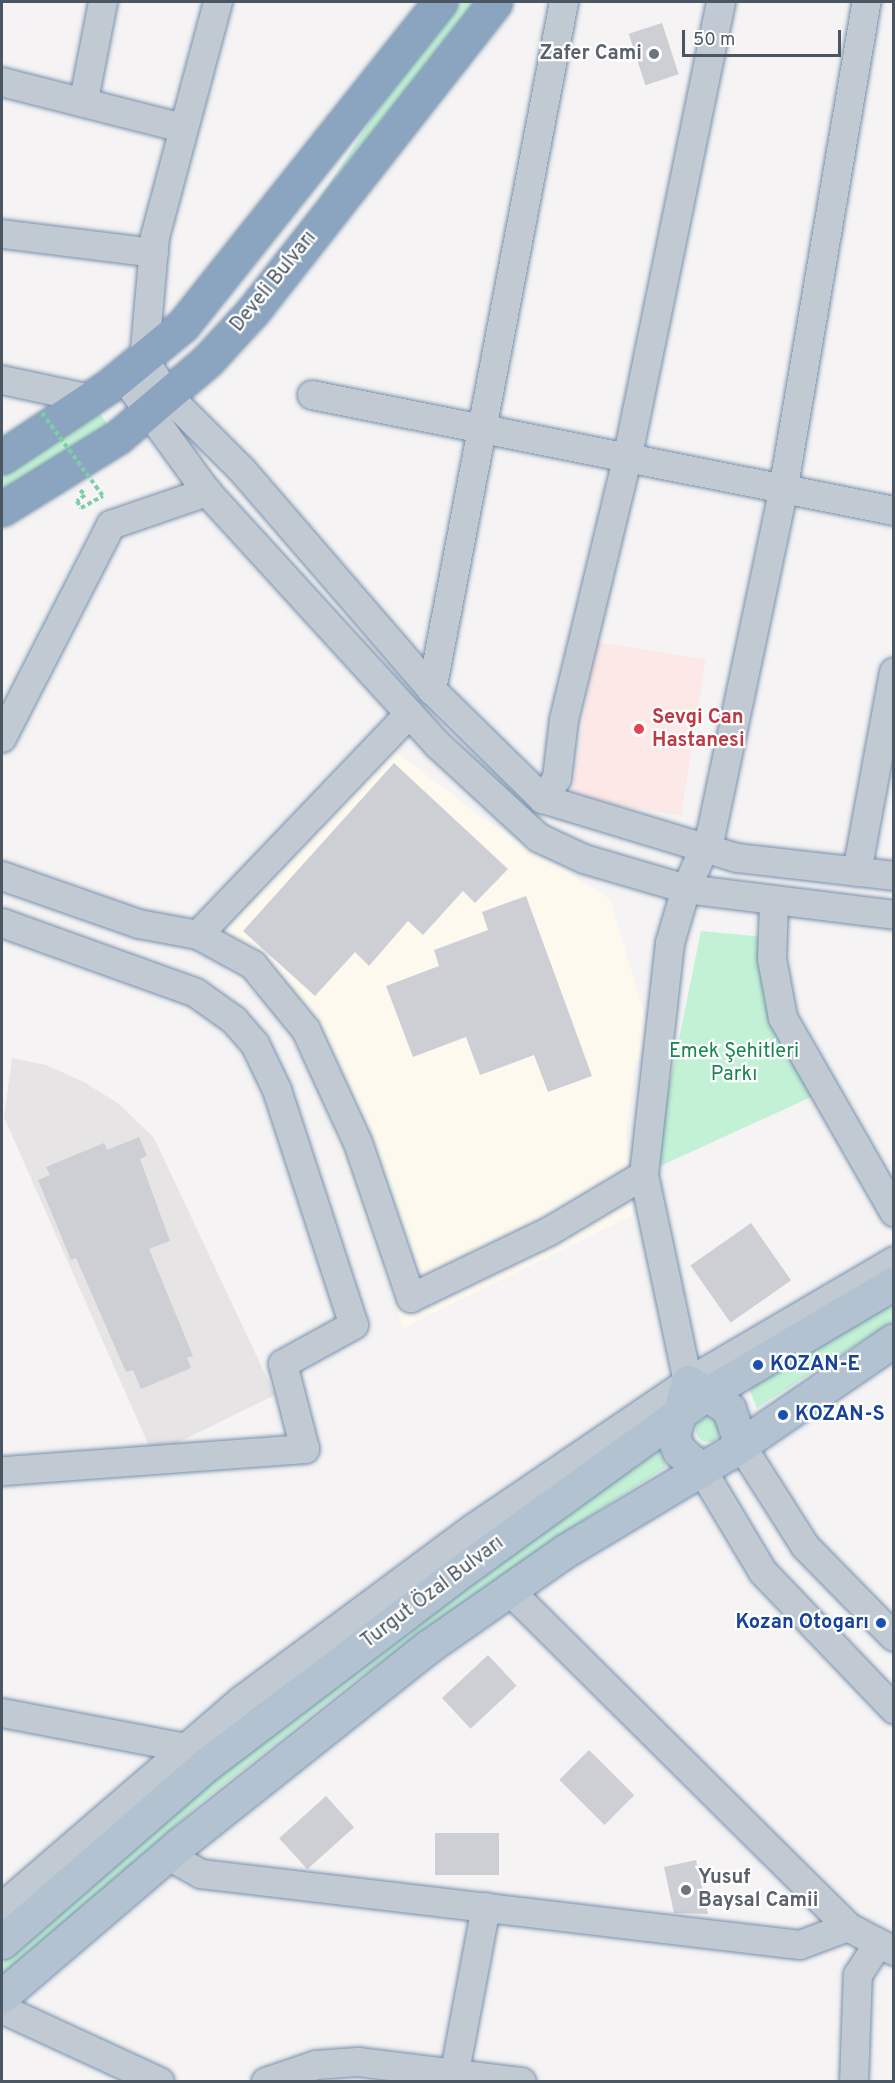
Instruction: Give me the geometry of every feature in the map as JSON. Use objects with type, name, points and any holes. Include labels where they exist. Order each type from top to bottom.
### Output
[{"type":"highway","points":[[2,458],[134,368],[205,300],[440,2]]},
{"type":"highway","name":"Develi Bulvarı","points":[[2,508],[63,474],[157,406],[253,311],[495,2]]},
{"type":"main road","name":"Turgut Özal Bulvarı","points":[[2,1942],[196,1756],[676,1415],[698,1388],[894,1283]]},
{"type":"main road","name":"Turgut Özal Bulvarı","points":[[2,1996],[167,1855],[353,1703],[507,1589],[741,1445],[894,1340]]},
{"type":"main road","points":[[698,1388],[735,1417],[741,1445]]},
{"type":"main road","points":[[676,1415],[674,1436],[679,1451],[702,1470]]},
{"type":"street","points":[[84,100],[103,2]]},
{"type":"street","points":[[218,2],[183,128],[154,253],[134,368],[207,492],[409,714],[539,838],[584,859],[686,889],[774,904],[894,915]]},
{"type":"street","points":[[432,690],[564,2]]},
{"type":"street","points":[[543,799],[557,778],[564,720],[627,460],[720,2]]},
{"type":"street","points":[[698,1388],[644,1175],[670,943],[686,889],[704,847],[783,491],[867,2]]},
{"type":"street","points":[[2,82],[84,100],[183,128]]},
{"type":"street","points":[[2,234],[154,253]]},
{"type":"street","points":[[2,380],[91,399]]},
{"type":"street","points":[[312,395],[483,432],[894,511]]},
{"type":"street","points":[[157,406],[242,470],[432,690],[543,799],[737,858],[894,876]]},
{"type":"street","points":[[2,738],[111,525],[207,492]]},
{"type":"street","points":[[857,872],[894,672]]},
{"type":"street","points":[[198,935],[409,714]]},
{"type":"street","points":[[2,876],[139,924],[198,935],[253,965],[306,1030],[358,1143],[411,1298],[550,1231],[644,1175]]},
{"type":"street","points":[[774,904],[773,970],[783,1018],[894,1212]]},
{"type":"street","points":[[2,923],[196,993],[234,1020],[255,1044],[278,1090],[349,1298],[354,1325],[283,1364],[305,1449],[2,1471]]},
{"type":"street","name":"Turgut Özal Bulvarı","points":[[2,1906],[196,1756],[475,1527],[698,1388],[894,1261]]},
{"type":"street","points":[[741,1445],[805,1546],[894,1637]]},
{"type":"street","points":[[702,1470],[764,1572],[894,1708]]},
{"type":"street","points":[[507,1589],[848,1927],[886,1948],[858,1975],[854,2082]]},
{"type":"street","points":[[2,1713],[196,1756]]},
{"type":"street","points":[[167,1855],[201,1874],[800,1945],[848,1927]]},
{"type":"street","points":[[454,2076],[486,1907]]},
{"type":"street","points":[[2,2009],[160,2082]]},
{"type":"street","points":[[267,2082],[316,2065],[358,2062],[454,2076],[522,2082]]},
{"type":"path","points":[[42,413],[103,496],[81,508],[77,501],[85,495]]},
{"type":"shaded area","name":"Sevgi Can Hastanesi","points":[[596,642],[706,659],[681,815],[571,798]]},
{"type":"shaded area","points":[[391,748],[483,818],[610,899],[649,1030],[634,1070],[626,1133],[633,1215],[403,1328],[315,1080],[272,1008],[206,952]]},
{"type":"shaded area","points":[[12,1058],[46,1065],[84,1082],[119,1104],[154,1138],[275,1395],[153,1455],[4,1117]]},
{"type":"green space","points":[[457,2],[475,2],[318,201],[380,106]]},
{"type":"green space","points":[[100,413],[112,432],[2,491],[2,475]]},
{"type":"green space","name":"Emek Şehitleri Parkı","points":[[701,931],[765,937],[820,1093],[658,1167],[661,1127]]},
{"type":"green space","points":[[893,1303],[893,1321],[757,1408],[748,1387]]},
{"type":"green space","points":[[708,1418],[716,1422],[720,1430],[716,1438],[708,1442],[700,1438],[696,1430],[700,1422]]},
{"type":"green space","points":[[657,1445],[666,1467],[551,1541],[347,1687],[202,1802],[2,1978],[2,1963],[198,1789]]},
{"type":"building","name":"Zafer Cami","points":[[662,23],[679,74],[645,85],[629,34]]},
{"type":"building","points":[[394,763],[508,869],[475,903],[463,891],[423,935],[408,921],[369,966],[355,952],[315,996],[243,931]]},
{"type":"building","points":[[526,896],[592,1076],[548,1092],[534,1055],[480,1075],[466,1037],[413,1057],[386,986],[439,966],[434,950],[488,930],[482,912]]},
{"type":"building","points":[[139,1137],[147,1156],[140,1159],[170,1241],[149,1249],[193,1356],[187,1358],[191,1368],[141,1389],[133,1370],[126,1372],[76,1258],[71,1260],[38,1180],[50,1175],[46,1167],[104,1143],[107,1150]]},
{"type":"building","points":[[751,1223],[791,1280],[731,1323],[690,1265]]},
{"type":"building","points":[[488,1655],[517,1686],[471,1729],[442,1698]]},
{"type":"building","points":[[589,1750],[634,1795],[605,1825],[559,1780]]},
{"type":"building","points":[[326,1796],[354,1827],[307,1869],[279,1838]]},
{"type":"building","points":[[435,1833],[499,1833],[499,1875],[435,1875]]},
{"type":"building","name":"Yusuf Baysal Camii","points":[[696,1860],[708,1914],[674,1913],[664,1867]]},
{"type":"place","name":"Zafer Cami","points":[[654,54]]},
{"type":"place","name":"Sevgi Can Hastanesi","points":[[639,729]]},
{"type":"place","name":"KOZAN-E","points":[[758,1365]]},
{"type":"place","name":"KOZAN-S","points":[[783,1415]]},
{"type":"place","name":"Kozan Otogarı","points":[[881,1623]]},
{"type":"place","name":"Yusuf Baysal Camii","points":[[686,1890]]}]
